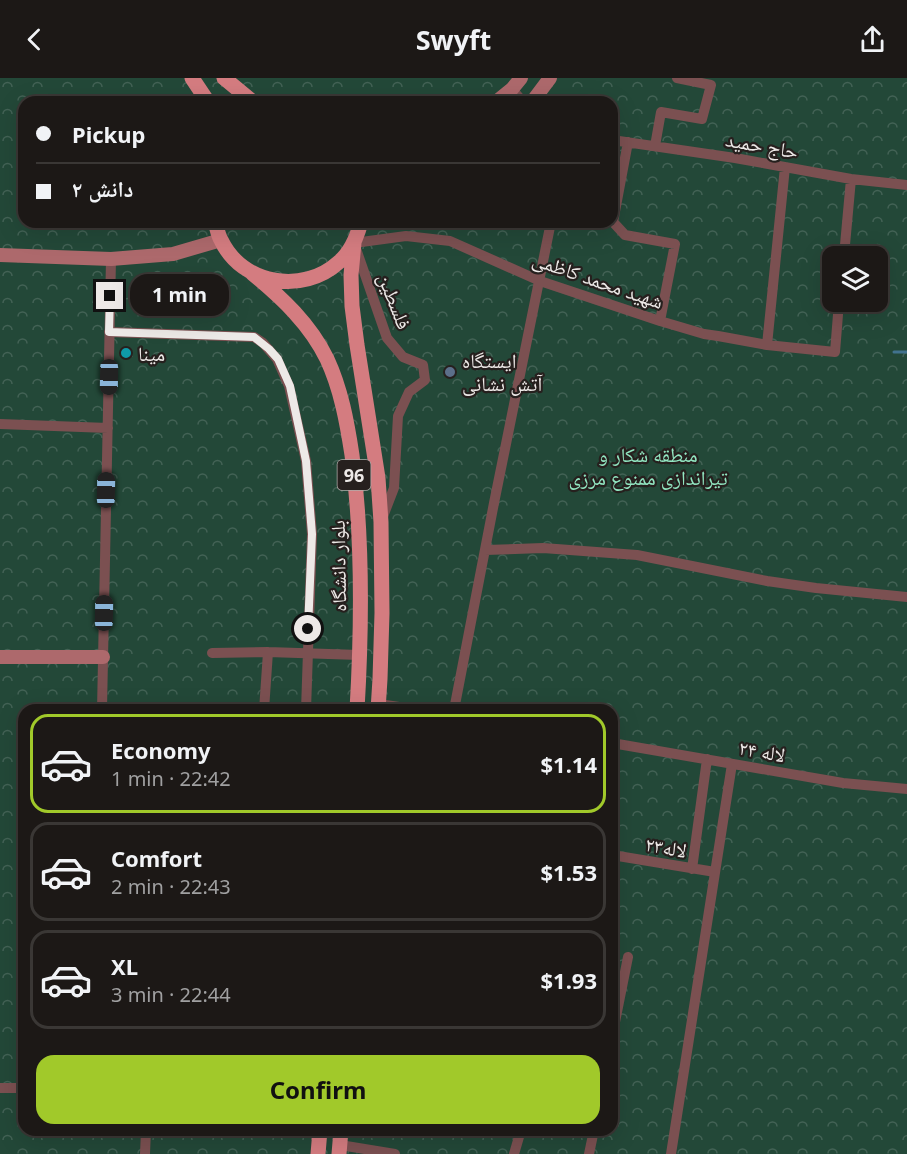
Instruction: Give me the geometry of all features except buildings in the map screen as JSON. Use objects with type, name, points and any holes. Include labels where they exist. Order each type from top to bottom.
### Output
[{"type":"main road","points":[[192,78],[203,96]]},
{"type":"main road","points":[[224,78],[246,96]]},
{"type":"main road","name":"96","points":[[217,228],[221,240],[234,259],[253,274],[275,281],[298,282],[321,275],[340,262],[354,243]]},
{"type":"main road","name":"96","points":[[360,228],[354,243],[351,275],[352,306],[378,477],[381,522],[382,613],[378,704]]},
{"type":"main road","name":"بلوار دانشگاه","points":[[253,274],[278,294],[308,328],[326,357],[337,384],[347,420],[359,523],[357,704]]},
{"type":"main road","points":[[318,1154],[320,1136]]},
{"type":"street","points":[[503,96],[521,78]]},
{"type":"street","points":[[536,96],[550,78]]},
{"type":"street","points":[[655,146],[661,112],[702,120],[711,85],[677,78]]},
{"type":"street","points":[[512,89],[518,96]]},
{"type":"street","name":"حاج حمید","points":[[618,141],[907,185]]},
{"type":"street","points":[[618,195],[628,142]]},
{"type":"street","points":[[767,345],[785,167]]},
{"type":"street","points":[[844,246],[851,178]]},
{"type":"street","points":[[618,227],[625,235],[675,244],[660,321]]},
{"type":"street","points":[[455,704],[550,228]]},
{"type":"street","name":"شهید محمد کاظمی","points":[[354,243],[406,236],[450,241],[540,280],[660,321],[704,334],[767,345],[835,352],[838,312]]},
{"type":"street","points":[[0,255],[111,259],[173,254],[221,240]]},
{"type":"street","name":"فلسطین","points":[[354,243],[387,338],[403,357],[423,364],[425,380],[409,392],[398,416],[394,489],[381,522]]},
{"type":"street","points":[[102,704],[111,259]]},
{"type":"street","points":[[109,332],[254,337],[278,359],[290,386],[306,461],[312,534],[306,704]]},
{"type":"street","points":[[0,424],[108,428]]},
{"type":"street","points":[[485,550],[543,549],[637,555],[767,581],[907,597]]},
{"type":"street","points":[[264,704],[268,652]]},
{"type":"street","points":[[212,653],[359,655]]},
{"type":"street","points":[[0,657],[103,657]]},
{"type":"street","name":"لاله ۲۴","points":[[618,744],[843,783],[907,789]]},
{"type":"street","points":[[692,869],[707,759]]},
{"type":"street","points":[[671,1154],[732,764]]},
{"type":"street","name":"لاله۲۳","points":[[618,857],[715,872]]},
{"type":"street","points":[[618,1007],[628,957]]},
{"type":"street","points":[[0,1088],[18,1088]]},
{"type":"street","points":[[145,1154],[146,1136]]},
{"type":"street","points":[[514,1154],[518,1136]]},
{"type":"street","points":[[589,1154],[593,1136]]},
{"type":"street","points":[[340,1143],[395,1154]]},
{"type":"green space","name":"منطقه شکار و تیراندازی ممنوع مرزی","points":[[0,78],[907,78],[907,1154],[0,1154]]},
{"type":"waterway","points":[[894,352],[907,352]]},
{"type":"place","name":"مینا","points":[[126,353]]},
{"type":"place","name":"ایستگاه آتش نشانی","points":[[450,372]]},
{"type":"route","points":[[110,296],[109,332],[254,337],[278,359],[290,386],[306,461],[312,534],[308,629]]}]
